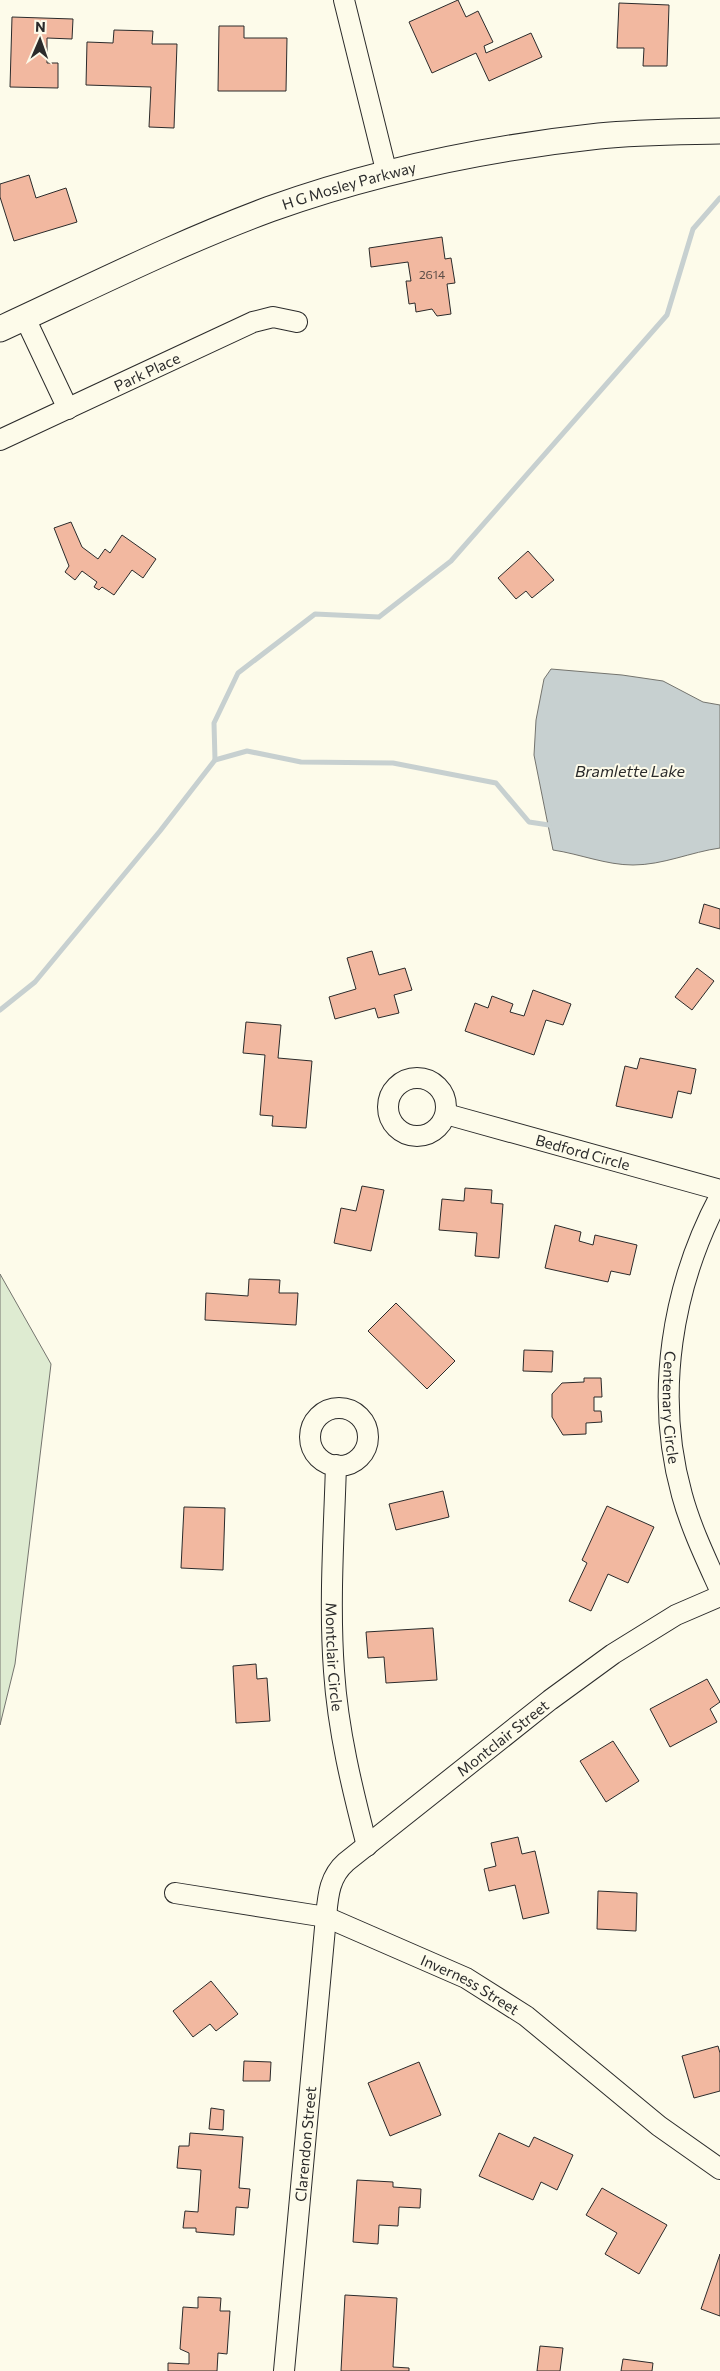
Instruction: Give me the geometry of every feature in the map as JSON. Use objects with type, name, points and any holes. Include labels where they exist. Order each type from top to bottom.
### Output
[{"type":"main road","name":"H G Mosley Parkway","points":[[0,329],[203,236],[247,218],[386,174],[462,156],[570,140],[640,134],[720,131]]},
{"type":"street","points":[[344,0],[386,174]]},
{"type":"street","name":"Park Place","points":[[0,440],[253,322],[273,317],[296,322]]},
{"type":"street","points":[[25,318],[68,409]]},
{"type":"street","name":"Bedford Circle","points":[[446,1114],[720,1190]]},
{"type":"street","name":"Centenary Circle","points":[[720,1196],[696,1249],[682,1291],[673,1335],[670,1381],[673,1450],[680,1486],[696,1536],[720,1590]]},
{"type":"street","name":"Montclair Circle","points":[[336,1465],[332,1634],[334,1672],[346,1762],[366,1846]]},
{"type":"street","name":"Montclair Street","points":[[326,1917],[330,1884],[334,1874],[341,1866],[606,1659],[655,1626],[720,1596]]},
{"type":"street","name":"Inverness Street","points":[[176,1893],[326,1917],[452,1971],[491,1992],[549,2033],[659,2126],[720,2169]]},
{"type":"street","name":"Clarendon Street","points":[[284,2371],[326,1917]]},
{"type":"green space","points":[[0,1274],[51,1364],[15,1664],[0,1725]]},
{"type":"water","name":"Bramlette Lake","points":[[551,669],[622,675],[663,681],[703,702],[720,705],[720,848],[666,861],[633,865],[623,865],[553,850],[534,755],[536,720],[544,679]]},
{"type":"building","points":[[458,0],[466,17],[478,11],[493,42],[484,46],[486,53],[531,33],[542,57],[489,81],[476,53],[432,73],[409,22]]},
{"type":"building","points":[[619,3],[669,5],[667,66],[643,66],[644,48],[617,48]]},
{"type":"building","points":[[12,17],[73,19],[72,39],[47,38],[47,63],[58,63],[58,88],[10,87]]},
{"type":"building","points":[[219,26],[244,26],[244,38],[287,38],[286,91],[218,91]]},
{"type":"building","points":[[114,30],[153,31],[152,44],[177,44],[174,128],[149,127],[151,87],[86,85],[87,42],[113,43]]},
{"type":"building","points":[[29,175],[36,198],[66,188],[77,222],[14,241],[0,197],[0,184]]},
{"type":"building","points":[[442,237],[445,259],[451,258],[455,283],[447,284],[451,314],[437,316],[432,309],[416,312],[415,303],[409,304],[406,281],[411,281],[408,262],[371,267],[369,248]]},
{"type":"building","points":[[71,522],[82,547],[98,559],[105,549],[110,553],[122,535],[156,559],[143,578],[132,570],[114,595],[102,587],[99,590],[94,587],[97,582],[82,571],[75,580],[65,572],[69,566],[54,528]]},
{"type":"building","points":[[528,551],[554,580],[532,598],[526,591],[516,599],[498,578]]},
{"type":"building","points":[[704,904],[720,909],[720,929],[699,923]]},
{"type":"building","points":[[372,951],[379,975],[405,968],[412,990],[394,995],[399,1013],[378,1018],[375,1008],[335,1019],[329,997],[356,989],[347,958]]},
{"type":"building","points":[[697,968],[714,981],[692,1010],[675,997]]},
{"type":"building","points":[[533,990],[571,1004],[563,1025],[546,1020],[534,1055],[465,1031],[475,1003],[488,1008],[492,996],[513,1004],[510,1012],[524,1016]]},
{"type":"building","points":[[246,1022],[281,1025],[278,1058],[312,1061],[306,1128],[272,1126],[273,1116],[260,1115],[265,1055],[243,1053]]},
{"type":"building","points":[[640,1058],[696,1069],[691,1094],[678,1091],[672,1118],[616,1106],[625,1066],[637,1069]]},
{"type":"building","points":[[362,1186],[384,1190],[371,1251],[334,1243],[341,1208],[356,1211]]},
{"type":"building","points":[[465,1188],[492,1190],[491,1203],[503,1204],[499,1258],[475,1256],[477,1233],[439,1230],[442,1199],[464,1201]]},
{"type":"building","points":[[555,1225],[581,1232],[579,1241],[593,1245],[595,1235],[637,1245],[630,1275],[611,1271],[608,1282],[545,1268]]},
{"type":"building","points":[[249,1279],[280,1280],[279,1293],[298,1293],[296,1325],[205,1320],[206,1293],[248,1296]]},
{"type":"building","points":[[396,1303],[455,1361],[427,1389],[368,1331]]},
{"type":"building","points":[[524,1350],[553,1351],[552,1372],[523,1371]]},
{"type":"building","points":[[584,1378],[601,1378],[602,1397],[594,1397],[594,1411],[601,1411],[602,1422],[586,1423],[586,1434],[563,1435],[552,1417],[552,1394],[562,1383],[584,1382]]},
{"type":"building","points":[[443,1491],[449,1517],[396,1530],[389,1504]]},
{"type":"building","points":[[607,1506],[654,1527],[628,1583],[608,1574],[591,1611],[569,1601],[587,1563],[582,1560]]},
{"type":"building","points":[[184,1507],[225,1508],[223,1570],[181,1568]]},
{"type":"building","points":[[433,1628],[437,1680],[386,1683],[384,1657],[368,1658],[366,1632]]},
{"type":"building","points":[[256,1664],[257,1679],[267,1678],[270,1721],[236,1723],[233,1666]]},
{"type":"building","points":[[707,1679],[720,1702],[710,1709],[717,1722],[670,1747],[650,1709]]},
{"type":"building","points":[[613,1741],[639,1781],[606,1802],[580,1761]]},
{"type":"building","points":[[518,1837],[522,1854],[535,1851],[549,1913],[523,1919],[515,1885],[489,1891],[484,1869],[496,1866],[491,1843]]},
{"type":"building","points":[[598,1891],[637,1893],[636,1931],[597,1929]]},
{"type":"building","points":[[211,1981],[238,2014],[216,2031],[210,2024],[193,2037],[173,2011]]},
{"type":"building","points":[[718,2046],[720,2053],[720,2091],[694,2098],[682,2056]]},
{"type":"building","points":[[244,2061],[271,2062],[270,2081],[243,2081]]},
{"type":"building","points":[[419,2062],[441,2115],[390,2136],[368,2083]]},
{"type":"building","points":[[211,2108],[224,2110],[223,2130],[209,2129]]},
{"type":"building","points":[[190,2133],[243,2137],[239,2188],[250,2189],[248,2208],[236,2207],[234,2235],[196,2232],[196,2228],[183,2228],[185,2211],[198,2212],[201,2170],[177,2168],[179,2146],[189,2146]]},
{"type":"building","points":[[499,2133],[529,2147],[534,2137],[573,2155],[557,2190],[541,2182],[533,2200],[479,2176]]},
{"type":"building","points":[[357,2180],[393,2182],[393,2187],[421,2189],[420,2208],[399,2207],[398,2226],[379,2225],[378,2244],[353,2242]]},
{"type":"building","points":[[602,2188],[667,2225],[639,2274],[605,2254],[617,2233],[586,2215]]},
{"type":"building","points":[[720,2254],[720,2316],[701,2309]]},
{"type":"building","points":[[345,2295],[397,2298],[393,2367],[409,2368],[409,2371],[341,2371]]},
{"type":"building","points":[[198,2297],[221,2298],[220,2311],[230,2311],[227,2354],[218,2353],[217,2371],[168,2371],[168,2363],[189,2364],[189,2353],[180,2349],[183,2307],[198,2308]]},
{"type":"building","points":[[540,2346],[563,2348],[560,2371],[537,2371]]},
{"type":"building","points":[[623,2359],[653,2363],[652,2371],[621,2371]]},
{"type":"waterway","points":[[0,1010],[35,982],[160,831],[215,760],[214,723],[238,673],[315,614],[379,617],[451,561],[667,315],[693,229],[720,198]]},
{"type":"waterway","points":[[215,760],[247,751],[301,762],[393,763],[496,783],[529,822],[549,825]]}]
